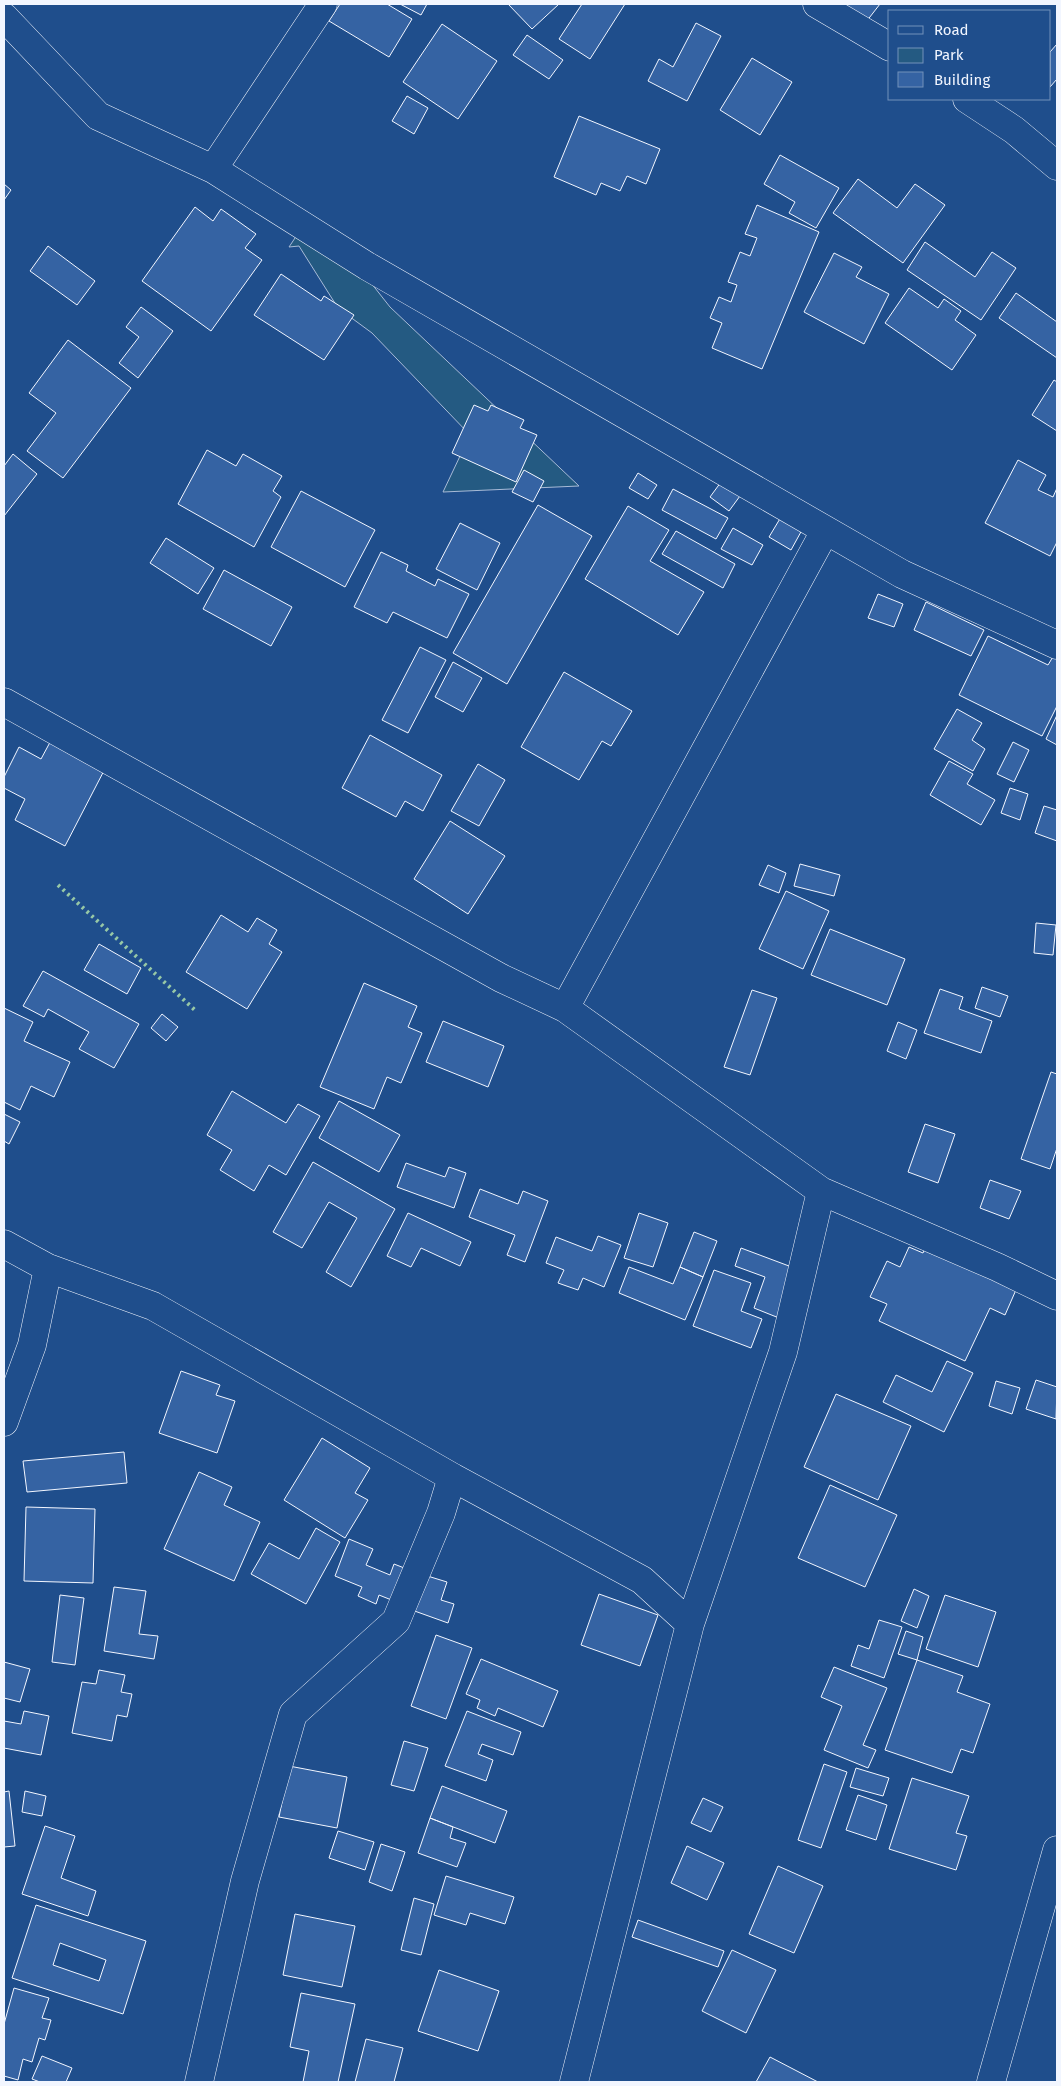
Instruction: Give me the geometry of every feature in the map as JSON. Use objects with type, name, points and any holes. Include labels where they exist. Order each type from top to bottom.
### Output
[{"type":"street","points":[[214,169],[323,4]]},
{"type":"street","points":[[817,4],[888,46]]},
{"type":"street","points":[[4,20],[98,116],[214,169],[359,261],[902,574],[1057,645]]},
{"type":"street","points":[[969,100],[1014,130],[1057,166]]},
{"type":"street","points":[[565,1008],[825,530]]},
{"type":"street","points":[[4,702],[501,978],[565,1008],[821,1191],[997,1267],[1057,1296]]},
{"type":"street","points":[[574,2082],[690,1624],[783,1352],[821,1191]]},
{"type":"street","points":[[4,1244],[48,1268],[153,1306],[452,1477],[642,1580],[690,1624]]},
{"type":"street","points":[[4,1422],[32,1345],[48,1268]]},
{"type":"street","points":[[199,2082],[245,1881],[293,1714],[396,1621],[441,1513],[452,1477]]},
{"type":"street","points":[[991,2082],[1057,1850]]},
{"type":"green space","points":[[301,229],[364,274],[390,307],[579,486],[443,492],[470,435],[372,333],[338,308],[299,246],[289,247]]},
{"type":"building","points":[[340,4],[387,4],[412,19],[389,57],[329,21]]},
{"type":"building","points":[[400,4],[427,4],[421,15]]},
{"type":"building","points":[[508,4],[559,4],[532,29]]},
{"type":"building","points":[[582,4],[625,4],[590,59],[559,39]]},
{"type":"building","points":[[842,4],[880,4],[866,22]]},
{"type":"building","points":[[696,23],[721,36],[687,101],[648,81],[659,59],[673,67]]},
{"type":"building","points":[[442,24],[497,61],[458,119],[403,82]]},
{"type":"building","points":[[527,35],[563,60],[549,79],[513,55]]},
{"type":"building","points":[[1057,44],[1057,79],[1051,86],[1051,51]]},
{"type":"building","points":[[752,58],[792,82],[760,135],[720,110]]},
{"type":"building","points":[[407,96],[428,108],[414,134],[392,121]]},
{"type":"building","points":[[579,116],[660,149],[646,184],[627,176],[620,191],[601,183],[596,195],[554,177]]},
{"type":"building","points":[[780,155],[839,188],[816,228],[789,213],[795,202],[764,184]]},
{"type":"building","points":[[858,179],[897,208],[915,184],[945,205],[903,263],[833,213]]},
{"type":"building","points":[[4,184],[11,190],[4,200]]},
{"type":"building","points":[[757,205],[819,232],[762,369],[712,348],[722,323],[710,318],[719,297],[731,302],[737,285],[728,282],[740,252],[750,256],[757,238],[745,234]]},
{"type":"building","points":[[195,207],[213,221],[221,209],[256,234],[245,248],[262,260],[211,331],[142,281]]},
{"type":"building","points":[[925,242],[975,277],[992,252],[1016,268],[981,320],[907,270]]},
{"type":"building","points":[[48,246],[95,281],[77,305],[30,271]]},
{"type":"building","points":[[834,253],[862,267],[856,277],[889,294],[864,344],[804,312]]},
{"type":"building","points":[[281,274],[321,301],[324,296],[354,315],[324,360],[254,315]]},
{"type":"building","points":[[909,288],[938,308],[944,299],[961,311],[955,320],[976,335],[952,370],[885,323]]},
{"type":"building","points":[[1016,293],[1057,322],[1057,358],[999,318]]},
{"type":"building","points":[[141,307],[173,331],[138,378],[119,363],[139,337],[126,327]]},
{"type":"building","points":[[68,340],[131,388],[63,478],[27,451],[56,413],[29,393]]},
{"type":"building","points":[[1054,380],[1057,382],[1057,431],[1032,415]]},
{"type":"building","points":[[474,405],[488,411],[491,405],[524,420],[520,428],[537,435],[516,482],[452,453]]},
{"type":"building","points":[[207,450],[236,466],[243,454],[282,476],[273,491],[281,497],[254,547],[178,504]]},
{"type":"building","points":[[13,454],[37,474],[4,516],[4,466]]},
{"type":"building","points":[[1018,460],[1046,475],[1038,490],[1053,497],[1057,488],[1057,542],[1050,556],[985,523]]},
{"type":"building","points":[[524,470],[544,481],[533,502],[512,492]]},
{"type":"building","points":[[638,473],[657,485],[648,499],[629,488]]},
{"type":"building","points":[[721,482],[740,496],[729,511],[710,497]]},
{"type":"building","points":[[673,489],[728,518],[716,539],[662,510]]},
{"type":"building","points":[[301,491],[375,530],[345,587],[271,547]]},
{"type":"building","points":[[538,505],[592,536],[507,684],[453,653]]},
{"type":"building","points":[[628,506],[669,530],[650,561],[704,592],[678,635],[585,579]]},
{"type":"building","points":[[781,517],[802,530],[791,550],[769,537]]},
{"type":"building","points":[[460,523],[500,543],[477,590],[436,569]]},
{"type":"building","points":[[733,528],[763,545],[752,565],[721,549]]},
{"type":"building","points":[[676,531],[735,564],[723,588],[662,554]]},
{"type":"building","points":[[166,538],[214,568],[198,594],[150,563]]},
{"type":"building","points":[[381,552],[408,565],[406,571],[435,586],[438,579],[469,594],[447,638],[393,612],[387,623],[354,607]]},
{"type":"building","points":[[224,570],[292,607],[271,646],[203,609]]},
{"type":"building","points":[[878,594],[903,604],[894,627],[868,618]]},
{"type":"building","points":[[926,602],[984,630],[971,656],[914,630]]},
{"type":"building","points":[[988,636],[1048,665],[1057,650],[1057,706],[1042,736],[959,695]]},
{"type":"building","points":[[420,647],[446,660],[408,733],[382,720]]},
{"type":"building","points":[[453,662],[482,678],[463,712],[435,697]]},
{"type":"building","points":[[564,672],[632,711],[611,746],[602,741],[579,780],[521,747]]},
{"type":"building","points":[[957,709],[982,723],[972,740],[985,749],[973,771],[934,749]]},
{"type":"building","points":[[1057,715],[1057,745],[1046,739]]},
{"type":"building","points":[[55,733],[109,761],[65,846],[15,820],[25,799],[4,788],[4,777],[19,747],[41,759]]},
{"type":"building","points":[[370,735],[442,775],[423,811],[405,801],[396,817],[342,788]]},
{"type":"building","points":[[1013,742],[1029,750],[1014,782],[997,774]]},
{"type":"building","points":[[949,761],[973,774],[967,784],[995,800],[981,825],[930,795]]},
{"type":"building","points":[[478,764],[505,780],[479,826],[451,811]]},
{"type":"building","points":[[1010,788],[1028,794],[1020,820],[1001,813]]},
{"type":"building","points":[[1044,806],[1057,810],[1057,841],[1035,833]]},
{"type":"building","points":[[450,821],[505,856],[468,914],[414,879]]},
{"type":"building","points":[[800,864],[840,875],[834,896],[794,886]]},
{"type":"building","points":[[768,865],[786,873],[779,893],[759,885]]},
{"type":"building","points":[[786,891],[829,911],[803,969],[759,949]]},
{"type":"building","points":[[221,915],[248,932],[257,918],[277,930],[269,944],[282,952],[247,1009],[186,972]]},
{"type":"building","points":[[1036,923],[1056,925],[1053,955],[1034,953]]},
{"type":"building","points":[[830,929],[905,959],[887,1005],[811,975]]},
{"type":"building","points":[[99,944],[141,968],[127,994],[84,970]]},
{"type":"building","points":[[43,971],[139,1024],[114,1068],[79,1049],[89,1032],[48,1009],[44,1017],[23,1006]]},
{"type":"building","points":[[364,983],[417,1006],[408,1027],[422,1033],[401,1083],[387,1077],[374,1109],[320,1087]]},
{"type":"building","points":[[982,987],[1008,996],[1000,1017],[975,1008]]},
{"type":"building","points":[[940,989],[963,997],[959,1009],[992,1021],[981,1053],[924,1033]]},
{"type":"building","points":[[752,990],[777,998],[750,1075],[724,1067]]},
{"type":"building","points":[[4,1008],[33,1022],[24,1041],[70,1062],[54,1097],[31,1086],[20,1110],[4,1102]]},
{"type":"building","points":[[162,1014],[178,1027],[166,1041],[151,1028]]},
{"type":"building","points":[[443,1021],[504,1046],[488,1087],[426,1062]]},
{"type":"building","points":[[898,1022],[917,1030],[906,1059],[887,1051]]},
{"type":"building","points":[[1051,1072],[1057,1074],[1057,1148],[1050,1169],[1021,1159]]},
{"type":"building","points":[[232,1091],[286,1123],[298,1104],[320,1116],[286,1175],[269,1165],[254,1191],[220,1170],[232,1150],[207,1135]]},
{"type":"building","points":[[339,1101],[400,1135],[379,1172],[319,1138]]},
{"type":"building","points":[[4,1114],[20,1122],[9,1144],[4,1141]]},
{"type":"building","points":[[925,1124],[955,1134],[938,1183],[908,1172]]},
{"type":"building","points":[[313,1162],[395,1209],[351,1287],[326,1272],[357,1218],[329,1202],[302,1248],[273,1232]]},
{"type":"building","points":[[406,1163],[445,1177],[449,1167],[466,1173],[454,1208],[397,1187]]},
{"type":"building","points":[[990,1180],[1021,1191],[1009,1219],[980,1208]]},
{"type":"building","points":[[480,1189],[518,1204],[523,1191],[548,1201],[525,1262],[507,1255],[515,1235],[469,1217]]},
{"type":"building","points":[[408,1213],[471,1242],[460,1266],[421,1248],[411,1267],[387,1256]]},
{"type":"building","points":[[639,1213],[668,1223],[653,1267],[624,1258]]},
{"type":"building","points":[[694,1232],[717,1241],[703,1277],[680,1267]]},
{"type":"building","points":[[598,1236],[621,1245],[604,1287],[583,1278],[578,1290],[558,1283],[564,1270],[546,1263],[556,1237],[592,1251]]},
{"type":"building","points":[[928,1241],[1019,1283],[1005,1315],[990,1308],[965,1361],[879,1321],[887,1304],[870,1297],[887,1261],[900,1267],[909,1247],[923,1253]]},
{"type":"building","points":[[741,1248],[797,1269],[779,1318],[754,1308],[765,1277],[735,1266]]},
{"type":"building","points":[[629,1267],[673,1284],[680,1267],[703,1277],[685,1320],[619,1293]]},
{"type":"building","points":[[714,1270],[751,1283],[741,1311],[762,1319],[751,1348],[693,1326]]},
{"type":"building","points":[[947,1361],[973,1373],[944,1432],[883,1402],[896,1375],[932,1392]]},
{"type":"building","points":[[181,1371],[220,1385],[216,1395],[235,1401],[217,1453],[159,1433]]},
{"type":"building","points":[[1036,1380],[1057,1387],[1056,1419],[1026,1409]]},
{"type":"building","points":[[996,1381],[1020,1388],[1012,1414],[989,1406]]},
{"type":"building","points":[[836,1394],[911,1426],[878,1500],[804,1467]]},
{"type":"building","points":[[322,1438],[370,1468],[355,1493],[368,1500],[345,1538],[284,1500]]},
{"type":"building","points":[[124,1452],[127,1483],[27,1492],[23,1461]]},
{"type":"building","points":[[199,1472],[232,1487],[224,1505],[260,1522],[234,1581],[164,1549]]},
{"type":"building","points":[[830,1485],[897,1515],[865,1587],[798,1558]]},
{"type":"building","points":[[26,1507],[95,1509],[93,1583],[24,1581]]},
{"type":"building","points":[[316,1528],[340,1542],[306,1604],[251,1574],[269,1543],[299,1559]]},
{"type":"building","points":[[349,1539],[373,1549],[366,1565],[390,1575],[394,1564],[412,1571],[399,1603],[379,1595],[376,1604],[358,1596],[362,1587],[335,1576]]},
{"type":"building","points":[[421,1574],[447,1582],[441,1600],[454,1604],[448,1623],[409,1609]]},
{"type":"building","points":[[114,1587],[146,1591],[139,1634],[158,1636],[154,1659],[104,1651]]},
{"type":"building","points":[[914,1589],[929,1596],[917,1628],[901,1621]]},
{"type":"building","points":[[599,1594],[658,1615],[640,1666],[581,1645]]},
{"type":"building","points":[[60,1595],[84,1598],[75,1665],[52,1662]]},
{"type":"building","points":[[945,1595],[996,1612],[978,1667],[926,1649]]},
{"type":"building","points":[[879,1620],[902,1627],[884,1678],[851,1666],[858,1645],[869,1649]]},
{"type":"building","points":[[906,1631],[923,1637],[917,1660],[898,1654]]},
{"type":"building","points":[[436,1635],[472,1648],[446,1719],[411,1706]]},
{"type":"building","points":[[481,1659],[558,1691],[543,1727],[498,1708],[495,1716],[477,1708],[480,1700],[466,1694]]},
{"type":"building","points":[[917,1660],[963,1676],[957,1692],[990,1704],[973,1753],[961,1749],[952,1773],[885,1750]]},
{"type":"building","points":[[4,1662],[30,1669],[20,1702],[4,1698]]},
{"type":"building","points":[[834,1667],[887,1688],[863,1745],[876,1750],[868,1768],[824,1750],[842,1706],[821,1697]]},
{"type":"building","points":[[99,1670],[125,1675],[121,1692],[132,1694],[127,1717],[117,1715],[112,1741],[72,1733],[82,1682],[96,1684]]},
{"type":"building","points":[[24,1711],[49,1716],[41,1755],[4,1748],[4,1721],[21,1724]]},
{"type":"building","points":[[467,1711],[521,1732],[513,1755],[482,1744],[478,1754],[493,1760],[486,1781],[445,1766]]},
{"type":"building","points":[[404,1741],[428,1748],[414,1791],[391,1785]]},
{"type":"building","points":[[824,1764],[847,1772],[821,1848],[798,1840]]},
{"type":"building","points":[[289,1766],[347,1777],[337,1828],[279,1817]]},
{"type":"building","points":[[856,1768],[889,1778],[883,1796],[850,1787]]},
{"type":"building","points":[[912,1778],[969,1796],[956,1833],[967,1836],[956,1870],[889,1849]]},
{"type":"building","points":[[442,1786],[507,1811],[495,1843],[430,1818]]},
{"type":"building","points":[[9,1791],[15,1846],[4,1847],[4,1792]]},
{"type":"building","points":[[25,1791],[46,1796],[42,1816],[22,1812]]},
{"type":"building","points":[[858,1795],[887,1805],[876,1840],[846,1830]]},
{"type":"building","points":[[703,1798],[723,1807],[711,1832],[691,1823]]},
{"type":"building","points":[[430,1818],[453,1827],[450,1838],[466,1843],[457,1867],[418,1853]]},
{"type":"building","points":[[45,1826],[75,1836],[61,1878],[96,1891],[88,1916],[22,1894]]},
{"type":"building","points":[[338,1831],[374,1842],[365,1870],[329,1858]]},
{"type":"building","points":[[381,1844],[405,1852],[392,1891],[369,1882]]},
{"type":"building","points":[[687,1846],[724,1863],[707,1900],[671,1883]]},
{"type":"building","points":[[778,1866],[823,1886],[794,1953],[749,1934]]},
{"type":"building","points":[[446,1876],[514,1897],[505,1924],[470,1913],[466,1925],[434,1915]]},
{"type":"building","points":[[414,1898],[434,1904],[421,1955],[401,1950]]},
{"type":"building","points":[[36,1905],[146,1941],[123,2014],[12,1978]],"holes":[[[60,1943],[106,1960],[99,1981],[53,1965]]]},
{"type":"building","points":[[295,1914],[355,1926],[342,1987],[283,1975]]},
{"type":"building","points":[[638,1920],[724,1951],[718,1967],[632,1937]]},
{"type":"building","points":[[732,1950],[776,1970],[746,2033],[702,2011]]},
{"type":"building","points":[[439,1970],[499,1991],[478,2051],[418,2031]]},
{"type":"building","points":[[14,1988],[49,1998],[42,2018],[51,2020],[45,2040],[39,2038],[32,2062],[23,2059],[18,2080],[4,2076],[4,2024]]},
{"type":"building","points":[[301,1993],[355,2004],[338,2082],[303,2082],[309,2051],[290,2047]]},
{"type":"building","points":[[366,2039],[403,2048],[394,2082],[355,2082]]},
{"type":"building","points":[[42,2056],[72,2068],[66,2082],[40,2082],[32,2079]]},
{"type":"building","points":[[770,2057],[818,2082],[756,2082]]},
{"type":"hedge","points":[[58,885],[196,1011]]}]
